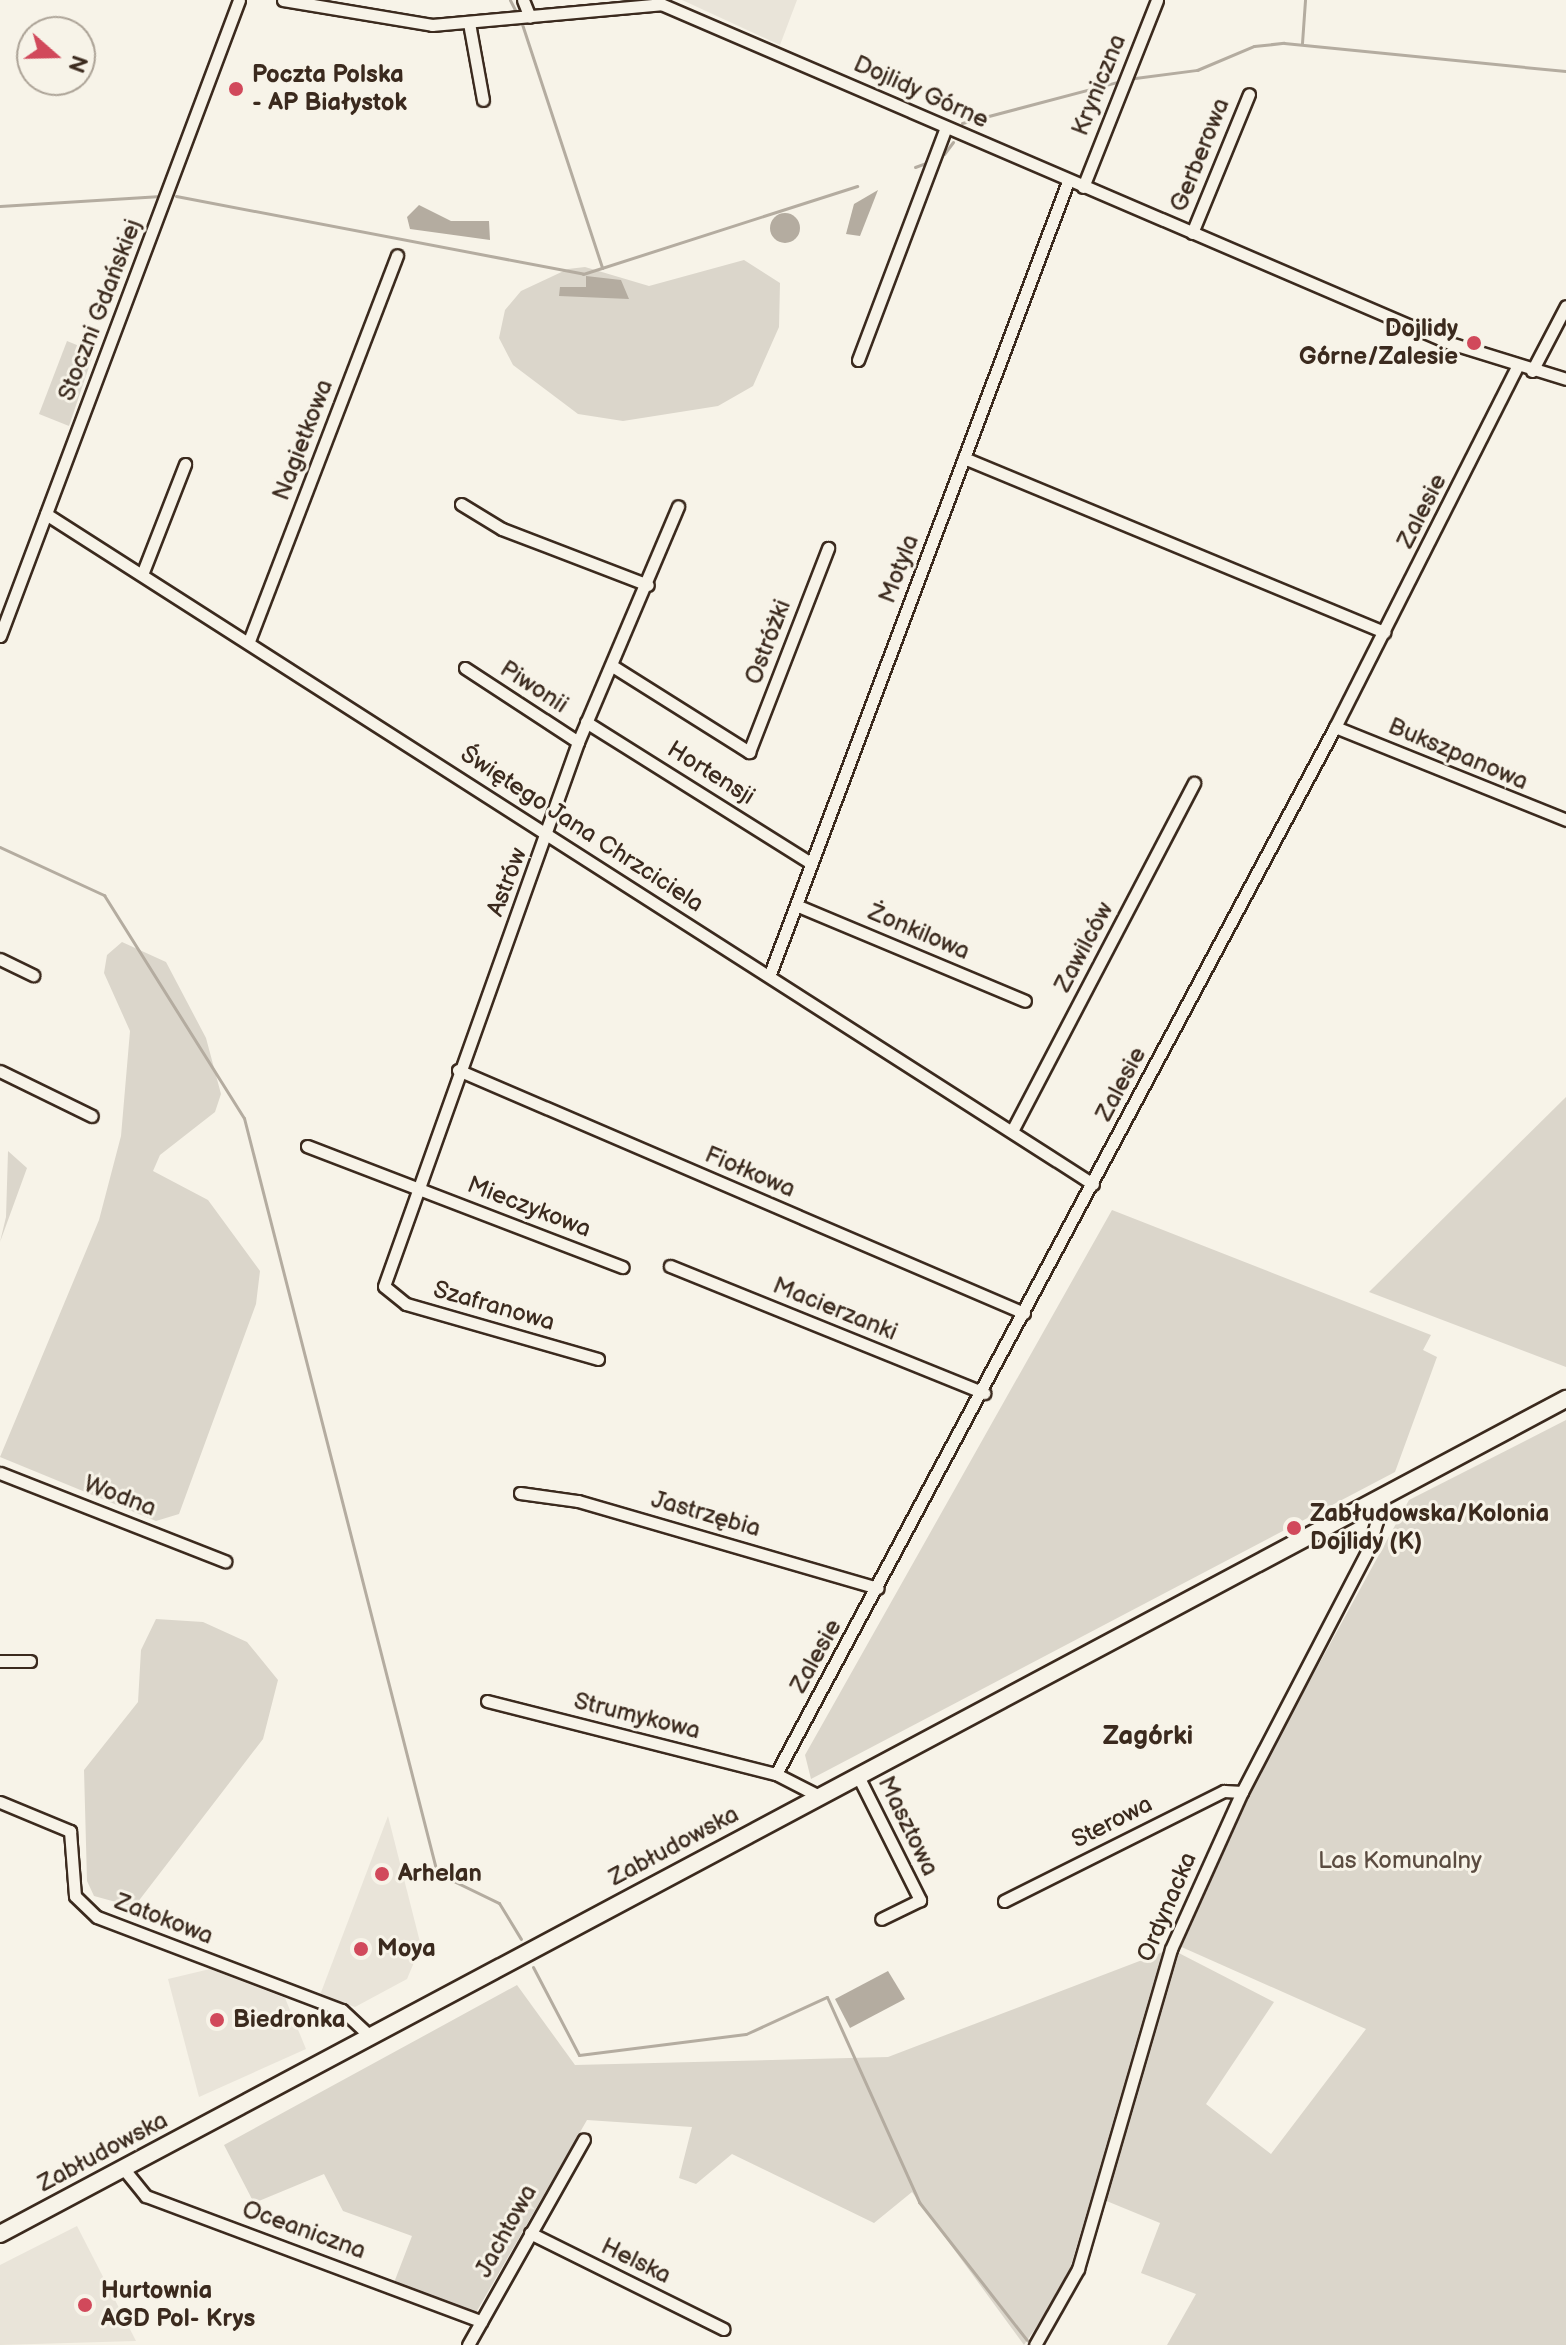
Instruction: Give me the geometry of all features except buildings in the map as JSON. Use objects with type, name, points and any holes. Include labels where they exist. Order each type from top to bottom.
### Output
[{"type":"highway","name":"Zabłudowska","points":[[0,2234],[1566,1399]]},
{"type":"street","name":"Stoczni Gdańskiej","points":[[0,636],[239,0]]},
{"type":"street","name":"Dojlidy Górne","points":[[283,0],[389,22],[469,23],[661,2],[1192,233],[1517,367],[1566,379]]},
{"type":"street","points":[[523,0],[530,17]]},
{"type":"street","name":"Kryniczna","points":[[1083,187],[1157,0]]},
{"type":"street","points":[[469,23],[483,100]]},
{"type":"street","name":"Gerberowa","points":[[1192,233],[1249,94]]},
{"type":"street","points":[[858,360],[946,127]]},
{"type":"street","name":"Motyla","points":[[770,974],[1068,181]]},
{"type":"street","name":"Nagietkowa","points":[[249,641],[397,255]]},
{"type":"street","points":[[1532,371],[1566,306]]},
{"type":"street","name":"Zalesie","points":[[776,1774],[984,1393],[1335,727],[1517,367]]},
{"type":"street","points":[[964,458],[1384,632]]},
{"type":"street","points":[[143,572],[185,464]]},
{"type":"street","points":[[461,504],[502,529],[648,585]]},
{"type":"street","name":"Astrów","points":[[384,1286],[458,1070],[548,834],[578,742],[614,667],[678,506]]},
{"type":"street","name":"Świętego Jana Chrzciciela","points":[[46,514],[143,572],[1093,1184]]},
{"type":"street","name":"Ostróżki","points":[[614,667],[749,752],[828,548]]},
{"type":"street","name":"Piwonii","points":[[465,668],[578,742]]},
{"type":"street","name":"Hortensji","points":[[586,722],[811,863]]},
{"type":"street","name":"Bukszpanowa","points":[[1335,727],[1566,820]]},
{"type":"street","name":"Zawilców","points":[[1012,1131],[1194,783]]},
{"type":"street","name":"Żonkilowa","points":[[796,905],[1025,1001]]},
{"type":"street","points":[[0,959],[33,975]]},
{"type":"street","name":"Fiołkowa","points":[[458,1070],[1024,1313]]},
{"type":"street","points":[[0,1071],[92,1116]]},
{"type":"street","name":"Mieczykowa","points":[[307,1146],[623,1267]]},
{"type":"street","name":"Macierzanki","points":[[670,1266],[984,1393]]},
{"type":"street","name":"Szafranowa","points":[[384,1286],[406,1304],[598,1359]]},
{"type":"street","name":"Wodna","points":[[0,1473],[225,1561]]},
{"type":"street","name":"Jastrzębia","points":[[520,1493],[578,1501],[878,1588]]},
{"type":"street","name":"Ordynacka","points":[[1035,2345],[1073,2283],[1162,1974],[1242,1792],[1368,1550],[1377,1521],[1372,1502]]},
{"type":"street","points":[[0,1661],[30,1661]]},
{"type":"street","name":"Strumykowa","points":[[487,1701],[776,1774]]},
{"type":"street","points":[[776,1774],[819,1796]]},
{"type":"street","name":"Masztowa","points":[[858,1776],[920,1900],[881,1919]]},
{"type":"street","name":"Sterowa","points":[[1004,1901],[1224,1791],[1242,1792]]},
{"type":"street","name":"Zatokowa","points":[[0,1802],[70,1831],[75,1896],[97,1917],[342,2010],[370,2036]]},
{"type":"street","name":"Jachtowa","points":[[468,2345],[584,2139]]},
{"type":"street","name":"Oceaniczna","points":[[123,2168],[146,2196],[481,2321]]},
{"type":"street","name":"Helska","points":[[530,2233],[723,2329]]},
{"type":"shaded area","points":[[682,0],[797,0],[780,45]]},
{"type":"shaded area","points":[[878,190],[860,236],[846,234],[854,204]]},
{"type":"shaded area","points":[[419,205],[451,221],[489,221],[490,240],[410,229],[407,217]]},
{"type":"shaded area","points":[[785,213],[796,217],[800,228],[796,239],[785,243],[774,239],[770,228],[774,217]]},
{"type":"shaded area","points":[[586,276],[621,280],[629,299],[559,296],[560,287],[586,287]]},
{"type":"shaded area","points":[[388,1816],[421,1946],[407,1979],[355,2007],[320,1995]]},
{"type":"shaded area","points":[[210,1969],[285,1998],[306,2049],[199,2097],[168,1979]]},
{"type":"shaded area","points":[[888,1971],[905,1999],[850,2028],[835,1999]]},
{"type":"shaded area","points":[[77,2226],[136,2341],[0,2345],[0,2265]]},
{"type":"green space","points":[[744,260],[780,283],[779,327],[753,386],[718,406],[623,421],[578,414],[513,365],[499,338],[505,310],[521,291],[568,269],[585,267],[649,286]]},
{"type":"green space","points":[[67,341],[94,352],[69,426],[39,414]]},
{"type":"green space","points":[[122,942],[166,962],[206,1038],[221,1094],[215,1112],[160,1155],[153,1171],[208,1200],[260,1271],[256,1304],[179,1514],[156,1521],[0,1457],[99,1220],[121,1136],[130,1031],[104,973],[107,955]]},
{"type":"green space","points":[[1566,1097],[1566,1367],[1369,1292]]},
{"type":"green space","points":[[8,1151],[27,1168],[0,1242],[6,1217]]},
{"type":"green space","points":[[1112,1210],[1431,1335],[1423,1350],[1437,1357],[1395,1472],[811,1779],[805,1755]]},
{"type":"green space","name":"Las Komunalny","points":[[1566,1420],[1566,2345],[1167,2345],[1196,2294],[1141,2273],[1160,2223],[1092,2195],[1065,2285],[1024,2345],[912,2192],[874,2223],[732,2154],[696,2184],[679,2178],[692,2127],[587,2120],[470,2323],[390,2293],[412,2236],[343,2211],[324,2174],[254,2203],[224,2145],[517,1985],[575,2065],[888,2057],[1171,1949],[1274,2002],[1206,2104],[1271,2154],[1366,2029],[1177,1945],[1246,1797],[1409,1500]]},
{"type":"green space","points":[[156,1619],[203,1622],[247,1642],[278,1680],[263,1739],[134,1907],[94,1896],[87,1881],[84,1770],[138,1702],[141,1650]]},
{"type":"waterway","points":[[510,0],[517,14]]},
{"type":"waterway","points":[[1302,43],[1305,0]]},
{"type":"waterway","points":[[521,21],[602,268]]},
{"type":"waterway","points":[[1135,78],[1197,70],[1254,46],[1284,43],[1566,71]]},
{"type":"waterway","points":[[962,123],[1117,82]]},
{"type":"waterway","points":[[944,154],[953,142]]},
{"type":"waterway","points":[[915,167],[926,163]]},
{"type":"waterway","points":[[176,196],[583,274],[857,186]]},
{"type":"waterway","points":[[0,206],[157,196]]},
{"type":"waterway","points":[[0,847],[104,895],[244,1118],[437,1873],[499,1903],[521,1939]]},
{"type":"waterway","points":[[533,1967],[579,2055],[746,2034],[827,1997],[919,2202],[1027,2340]]},
{"type":"place","name":"Poczta Polska - AP Białystok","points":[[236,89]]},
{"type":"place","name":"Dojlidy Górne/Zalesie","points":[[1474,343]]},
{"type":"place","name":"Zabłudowska/Kolonia Dojlidy (K)","points":[[1294,1528]]},
{"type":"place","name":"Arhelan","points":[[382,1874]]},
{"type":"place","name":"Moya","points":[[361,1949]]},
{"type":"place","name":"Biedronka","points":[[217,2020]]},
{"type":"place","name":"Hurtownia AGD Pol- Krys","points":[[85,2305]]},
{"type":"district","name":"Zagórki","points":[[1148,1737]]}]
